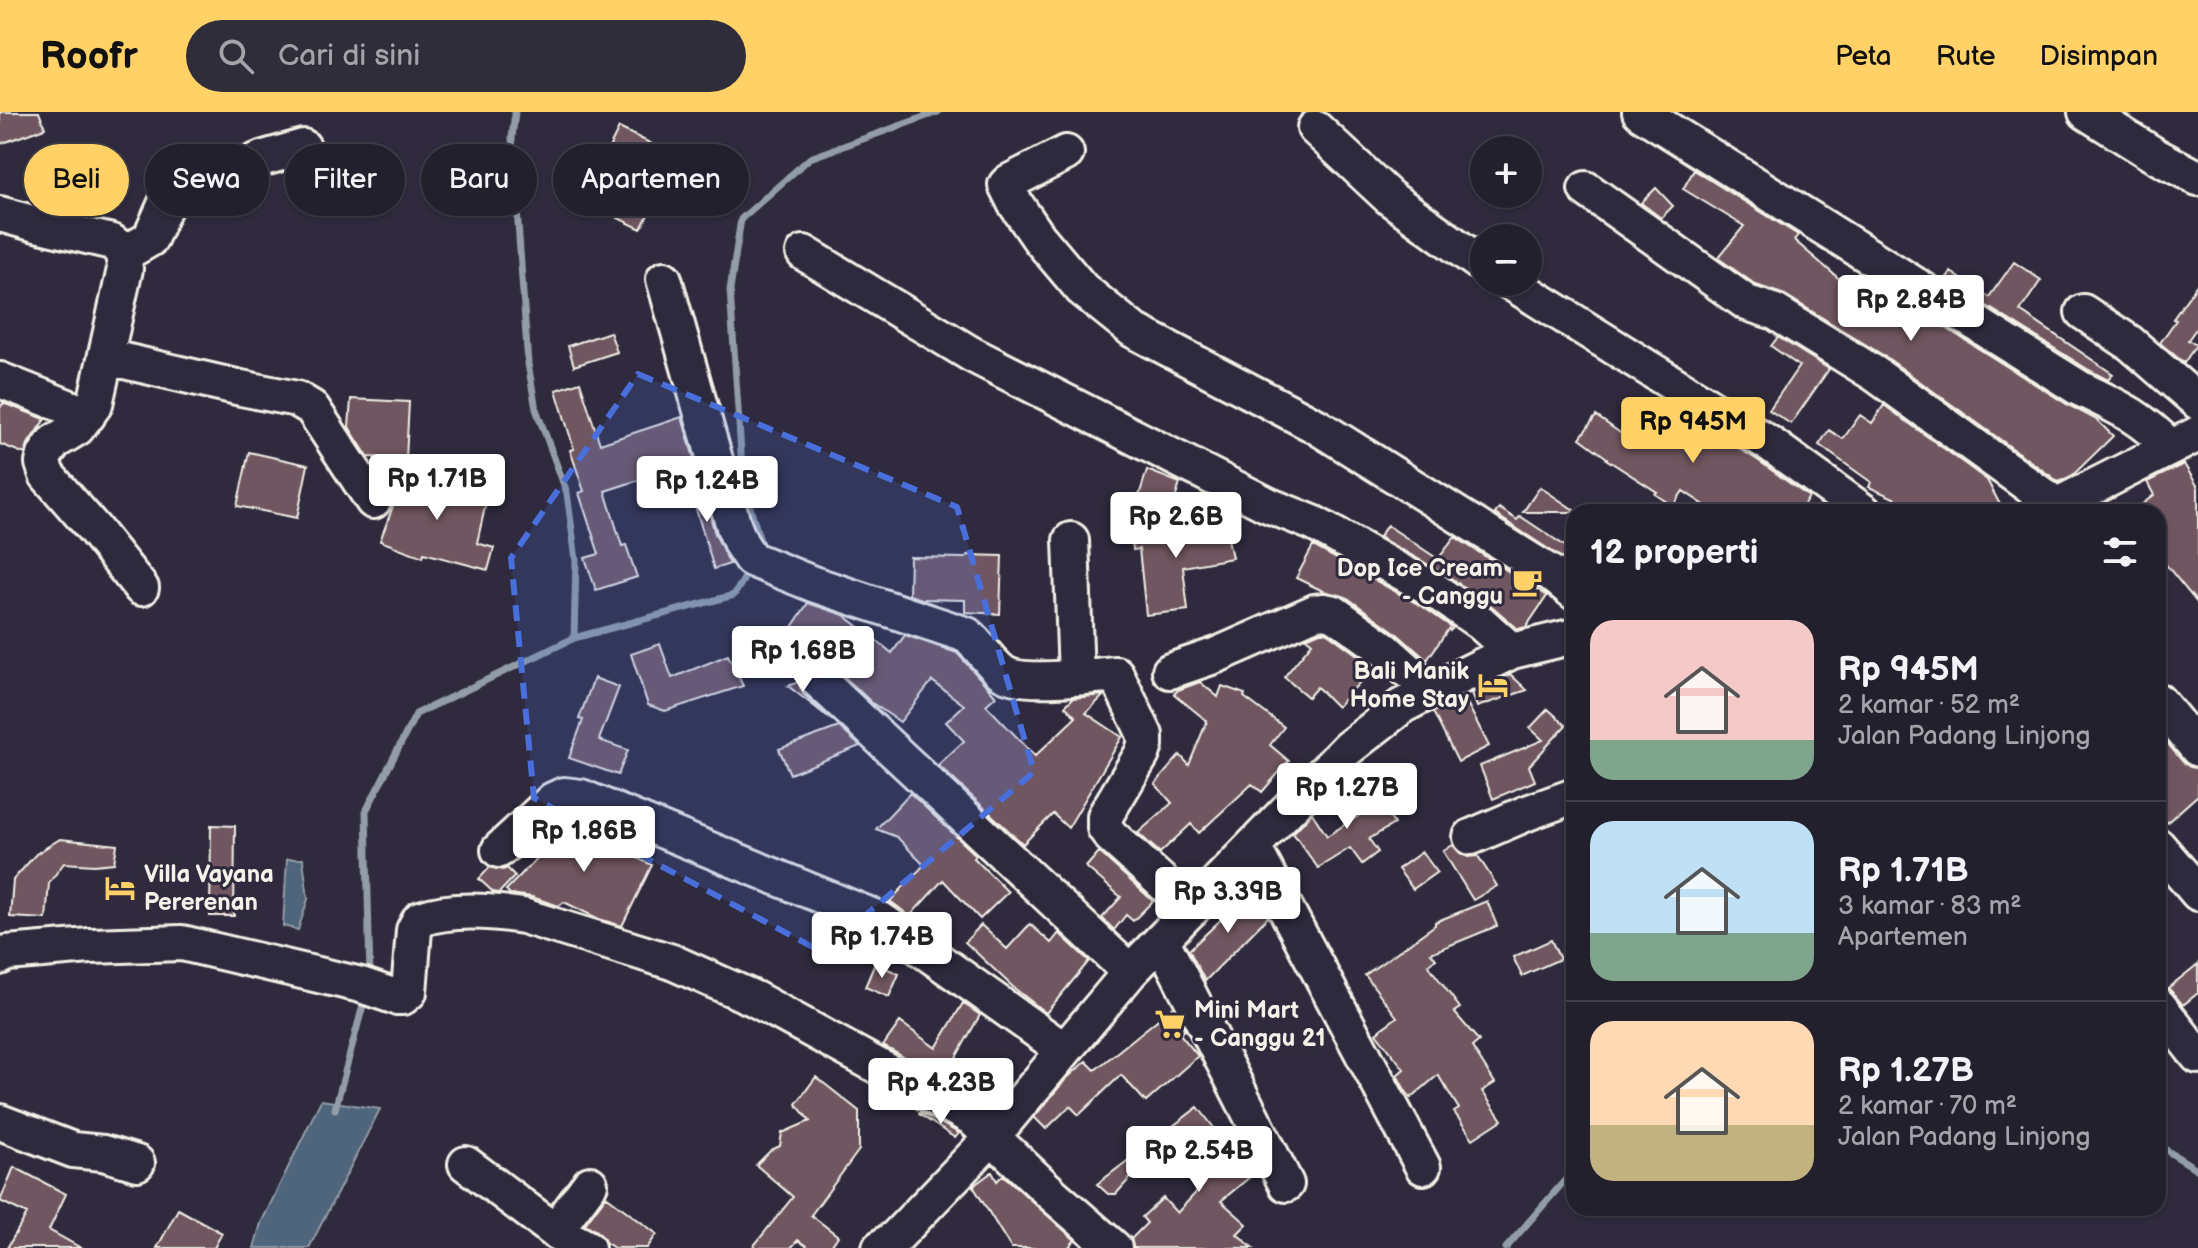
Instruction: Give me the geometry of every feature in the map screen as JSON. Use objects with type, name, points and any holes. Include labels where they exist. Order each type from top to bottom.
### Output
[{"type":"street","points":[[1640,112],[2079,388],[2188,445]]},
{"type":"street","points":[[2086,112],[2198,178]]},
{"type":"street","points":[[1315,128],[1390,198],[1470,256]]},
{"type":"street","points":[[124,254],[150,239],[167,201],[264,158],[285,152]]},
{"type":"street","points":[[1066,153],[1006,185],[1039,238],[1082,289],[1133,330],[1316,426],[1566,585]]},
{"type":"street","points":[[1586,189],[1747,303],[1775,312],[1875,374],[2044,504]]},
{"type":"street","points":[[0,214],[112,242],[124,254],[125,269],[95,404],[77,428],[54,442],[43,463],[47,475],[141,588]]},
{"type":"street","points":[[804,253],[971,354],[1268,505],[1313,523],[1421,583],[1481,623],[1512,651]]},
{"type":"street","points":[[664,279],[734,527],[751,559],[813,584],[967,635],[1010,678],[1028,680],[1116,674],[1145,735],[1145,745],[1105,816],[1105,828],[1192,909]]},
{"type":"street","points":[[1532,296],[1770,444],[1853,504]]},
{"type":"street","points":[[2083,312],[2130,343],[2198,402]]},
{"type":"street","points":[[107,357],[297,399],[312,408],[373,501]]},
{"type":"street","points":[[0,380],[88,415]]},
{"type":"street","points":[[2061,504],[2188,445]]},
{"type":"street","points":[[1071,540],[1076,677]]},
{"type":"street","points":[[1170,671],[1324,611],[1334,613],[1383,648],[1431,691]]},
{"type":"street","points":[[892,1245],[992,1137],[1130,972],[1347,749],[1402,706],[1431,691],[1512,651],[1566,638]]},
{"type":"street","points":[[817,679],[1130,972]]},
{"type":"street","points":[[2166,711],[2198,749]]},
{"type":"street","points":[[499,850],[553,800],[564,795],[581,797],[881,920],[1064,1050]]},
{"type":"street","points":[[1471,837],[1566,799]]},
{"type":"street","points":[[1253,847],[1423,1167]]},
{"type":"street","points":[[2166,855],[2198,893]]},
{"type":"street","points":[[0,957],[7,953],[90,946],[182,943],[403,997],[409,992],[414,930],[420,919],[437,912],[523,916],[672,962],[755,999],[971,1117],[1114,1248]]},
{"type":"street","points":[[1162,941],[1286,1184]]},
{"type":"street","points":[[2166,1015],[2198,1056]]},
{"type":"street","points":[[0,1122],[73,1150],[103,1153],[137,1163]]},
{"type":"street","points":[[466,1164],[555,1231],[587,1248]]},
{"type":"street","points":[[555,1231],[590,1184]]},
{"type":"highlighted area","points":[[638,374],[957,507],[1034,772],[822,952],[534,798],[511,558]]},
{"type":"water","points":[[287,859],[303,859],[308,899],[298,930],[283,926]]},
{"type":"water","points":[[321,1100],[380,1109],[309,1248],[254,1248],[261,1223]]},
{"type":"building","points":[[0,112],[39,112],[45,128],[0,144]]},
{"type":"building","points":[[619,128],[652,144],[611,144]]},
{"type":"building","points":[[1694,170],[1798,235],[1794,240],[1872,307],[1878,300],[1882,304],[1889,292],[2068,405],[2097,420],[2113,436],[2073,475],[2059,482],[1886,357],[1785,295],[1756,285],[1718,258],[1744,226],[1683,189]]},
{"type":"building","points":[[1656,188],[1673,206],[1661,218],[1641,203]]},
{"type":"building","points":[[619,216],[648,216],[641,229]]},
{"type":"building","points":[[2014,262],[2041,280],[2020,311],[2113,374],[2108,380],[1945,280],[1951,272],[1989,297]]},
{"type":"building","points":[[2198,283],[2198,326],[2188,340],[2196,345],[2184,363],[2160,343]]},
{"type":"building","points":[[610,332],[617,352],[574,366],[568,346]]},
{"type":"building","points":[[1778,337],[1829,369],[1791,424],[1769,410],[1799,366],[1771,346]]},
{"type":"building","points":[[580,382],[600,444],[682,417],[695,462],[605,491],[622,546],[626,545],[637,577],[596,590],[585,558],[599,554],[579,493],[584,491],[570,450],[574,449],[556,390]]},
{"type":"building","points":[[351,399],[409,402],[406,459],[368,457],[349,427]]},
{"type":"building","points":[[3,403],[45,419],[25,454],[0,444],[0,408]]},
{"type":"building","points":[[1641,404],[1679,428],[1687,416],[1809,497],[1804,504],[1703,504],[1683,491],[1674,504],[1670,504],[1580,438],[1596,416],[1622,434]]},
{"type":"building","points":[[1884,405],[1987,480],[2000,504],[1907,504],[1869,487],[1871,482],[1819,445],[1829,430],[1843,439],[1860,415],[1872,423]]},
{"type":"building","points":[[249,452],[308,465],[297,518],[237,506]]},
{"type":"building","points":[[2184,464],[2198,487],[2198,604],[2166,565],[2166,504],[2142,504],[2154,495],[2147,482]]},
{"type":"building","points":[[404,468],[438,479],[435,486],[487,498],[477,543],[494,548],[488,570],[424,553],[423,557],[380,541]]},
{"type":"building","points":[[1147,470],[1180,483],[1172,510],[1138,499]]},
{"type":"building","points":[[699,475],[715,534],[730,564],[714,569],[687,479]]},
{"type":"building","points":[[1540,487],[1566,505],[1566,512],[1523,512]]},
{"type":"building","points":[[1499,508],[1517,520],[1520,516],[1566,547],[1566,561],[1495,514]]},
{"type":"building","points":[[1224,519],[1232,558],[1183,567],[1188,610],[1146,615],[1139,549],[1133,550],[1131,529]]},
{"type":"building","points":[[1387,525],[1438,559],[1455,537],[1547,596],[1526,627],[1518,629],[1493,607],[1445,574],[1379,537]]},
{"type":"building","points":[[1313,546],[1423,607],[1453,628],[1450,631],[1449,628],[1427,660],[1395,632],[1346,597],[1323,591],[1296,578]]},
{"type":"building","points":[[967,555],[1002,556],[1000,614],[965,612],[965,600],[922,599],[909,595],[910,557],[966,558]]},
{"type":"building","points":[[808,603],[844,615],[892,653],[905,635],[957,653],[996,696],[986,705],[1035,756],[1076,717],[1065,706],[1073,698],[1104,695],[1086,713],[1122,737],[1068,828],[1053,814],[1023,844],[938,765],[964,741],[946,722],[964,705],[932,681],[900,722],[872,703],[831,664],[812,656],[819,646],[792,627]]},
{"type":"building","points":[[1326,632],[1374,667],[1337,707],[1317,687],[1308,697],[1284,677],[1312,643],[1306,638]]},
{"type":"building","points":[[660,644],[672,678],[728,655],[743,686],[665,711],[648,705],[631,654]]},
{"type":"building","points":[[1510,674],[1527,690],[1477,707],[1472,693]]},
{"type":"building","points":[[594,678],[619,687],[599,740],[628,750],[618,775],[569,758]]},
{"type":"building","points":[[798,682],[803,694],[833,721],[788,686]]},
{"type":"building","points":[[1200,682],[1218,697],[1222,686],[1245,694],[1244,697],[1284,727],[1270,745],[1289,761],[1262,792],[1252,784],[1199,833],[1191,824],[1160,853],[1138,833],[1172,803],[1155,784],[1180,755],[1189,765],[1207,721],[1174,694]]},
{"type":"building","points":[[1464,697],[1489,746],[1458,762],[1433,712]]},
{"type":"building","points":[[1548,709],[1566,725],[1529,766],[1535,781],[1493,799],[1480,766],[1543,740],[1530,728]]},
{"type":"building","points":[[839,727],[860,746],[790,774],[779,749]]},
{"type":"building","points":[[2166,742],[2183,762],[2198,768],[2198,795],[2166,823]]},
{"type":"building","points":[[1369,783],[1394,824],[1369,839],[1378,852],[1362,864],[1350,848],[1318,868],[1293,833],[1312,813],[1327,836],[1360,815],[1348,795]]},
{"type":"building","points":[[910,793],[976,855],[974,858],[1008,892],[980,919],[943,880],[910,916],[890,901],[924,865],[897,837],[876,829]]},
{"type":"building","points":[[572,817],[591,836],[599,828],[622,851],[652,865],[622,926],[564,902],[559,906],[510,894],[506,890],[544,851],[536,843],[556,824],[561,829]]},
{"type":"building","points":[[211,825],[235,826],[234,916],[210,916]]},
{"type":"building","points":[[60,839],[117,845],[114,863],[64,863],[49,883],[46,919],[10,917],[13,880],[36,854]]},
{"type":"building","points":[[1453,845],[1468,857],[1478,856],[1497,886],[1473,900],[1443,851]]},
{"type":"building","points":[[1099,852],[1153,901],[1133,921],[1126,915],[1114,930],[1102,918],[1121,897],[1086,867]]},
{"type":"building","points":[[1422,852],[1437,872],[1413,889],[1398,869]]},
{"type":"building","points":[[490,867],[507,868],[515,876],[499,893],[493,892],[479,879]]},
{"type":"building","points":[[1253,889],[1268,917],[1205,981],[1189,950]]},
{"type":"building","points":[[1487,901],[1497,926],[1431,953],[1436,959],[1428,965],[1460,1008],[1454,1012],[1479,1041],[1472,1047],[1495,1083],[1482,1091],[1502,1120],[1473,1139],[1454,1112],[1459,1109],[1438,1075],[1411,1098],[1405,1090],[1397,1075],[1404,1069],[1376,1033],[1397,1017],[1365,975],[1435,922]]},
{"type":"building","points":[[1030,924],[1051,943],[1059,933],[1089,961],[1046,1013],[965,942],[981,925],[1007,949]]},
{"type":"building","points":[[1551,940],[1560,959],[1522,976],[1513,957]]},
{"type":"building","points":[[875,963],[899,974],[889,997],[865,987]]},
{"type":"building","points":[[2198,964],[2198,993],[2183,1005],[2168,988]]},
{"type":"building","points":[[963,1003],[980,1015],[950,1068],[986,1088],[980,1099],[883,1046],[900,1022],[936,1048]]},
{"type":"building","points":[[1172,1008],[1185,1030],[1180,1034],[1198,1056],[1146,1102],[1121,1075],[1079,1115],[1070,1106],[1046,1129],[1034,1117],[1065,1080],[1086,1061],[1095,1070]]},
{"type":"building","points":[[816,1077],[859,1111],[859,1150],[811,1215],[838,1236],[830,1248],[809,1248],[798,1240],[791,1248],[752,1248],[793,1197],[756,1165],[771,1150],[780,1146],[782,1133],[810,1121],[796,1104]]},
{"type":"building","points":[[1198,1107],[1251,1176],[1221,1201],[1247,1224],[1237,1234],[1253,1248],[1133,1248],[1131,1239],[1147,1223],[1142,1217],[1163,1198],[1177,1213],[1204,1184],[1164,1133]]},
{"type":"building","points":[[920,1112],[959,1133],[955,1138]]},
{"type":"building","points":[[1143,1149],[1150,1156],[1116,1194],[1108,1194],[1097,1184]]},
{"type":"building","points":[[14,1167],[66,1194],[49,1230],[81,1248],[7,1248],[27,1214],[0,1201]]},
{"type":"building","points":[[992,1172],[997,1181],[1003,1175],[1075,1240],[1068,1248],[1011,1248],[973,1186]]},
{"type":"building","points":[[606,1196],[657,1234],[647,1248],[614,1248],[585,1224]]},
{"type":"building","points":[[178,1209],[222,1233],[214,1248],[157,1248]]},
{"type":"waterway","points":[[515,112],[512,138],[528,364],[536,409],[567,493],[576,560],[574,638]]},
{"type":"waterway","points":[[762,548],[743,483],[730,290],[741,219],[810,158],[938,112]]},
{"type":"waterway","points":[[370,978],[366,811],[416,714],[574,638],[734,595],[750,569]]},
{"type":"waterway","points":[[335,1109],[365,998]]},
{"type":"waterway","points":[[2166,1150],[2198,1170]]},
{"type":"waterway","points":[[1506,1248],[1566,1179]]},
{"type":"place","name":"Dop Ice Cream - Canggu","points":[[1527,582]]},
{"type":"place","name":"Bali Manik Home Stay","points":[[1493,685]]},
{"type":"place","name":"Villa Vayana Pererenan","points":[[120,888]]},
{"type":"place","name":"Mini Mart - Canggu 21","points":[[1170,1024]]}]
